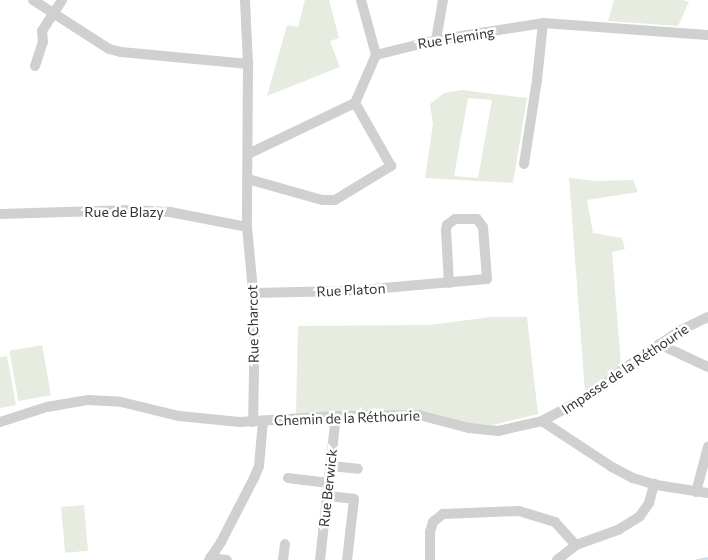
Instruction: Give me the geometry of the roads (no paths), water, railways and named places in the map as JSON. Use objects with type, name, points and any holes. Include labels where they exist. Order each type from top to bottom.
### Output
[{"type":"street","points":[[33,0],[101,45],[121,52],[248,64]]},
{"type":"street","points":[[35,66],[43,42],[42,31],[62,0]]},
{"type":"street","name":"Rue Charcot","points":[[209,559],[221,542],[259,466],[255,312],[247,227],[248,64],[245,0]]},
{"type":"street","points":[[248,154],[355,103],[376,55],[362,0]]},
{"type":"street","points":[[436,40],[443,0]]},
{"type":"street","points":[[524,164],[537,80],[543,23]]},
{"type":"street","name":"Rue Fleming","points":[[376,55],[436,40],[543,23],[708,35]]},
{"type":"street","points":[[248,180],[322,200],[335,200],[392,166],[355,103]]},
{"type":"street","name":"Rue de Blazy","points":[[0,214],[131,210],[170,212],[247,227]]},
{"type":"street","name":"Rue Platon","points":[[253,293],[343,291],[487,279],[483,227],[478,220],[455,219],[448,225],[446,230],[449,282]]},
{"type":"street","name":"Impasse de la Réthourie","points":[[542,421],[594,393],[659,344],[679,331],[708,317]]},
{"type":"street","points":[[659,344],[708,367]]},
{"type":"street","name":"Chemin de la Réthourie","points":[[0,422],[47,407],[88,400],[121,402],[212,421],[419,415],[469,428],[498,431],[542,421]]},
{"type":"street","name":"Rue Berwick","points":[[320,560],[336,416]]},
{"type":"street","points":[[542,421],[612,468],[633,478],[654,484],[708,493]]},
{"type":"street","points":[[696,492],[708,447]]},
{"type":"street","points":[[331,466],[358,469]]},
{"type":"street","points":[[288,478],[329,483]]},
{"type":"street","points":[[558,560],[576,545],[618,530],[640,516],[649,503],[654,484]]},
{"type":"street","points":[[327,496],[354,500],[347,560]]},
{"type":"street","points":[[430,560],[430,532],[433,522],[443,514],[518,511],[555,522],[576,545]]},
{"type":"street","points":[[283,560],[285,544]]},
{"type":"street","points":[[209,559],[227,560]]},
{"type":"waterway","points":[[697,560],[708,558]]}]
